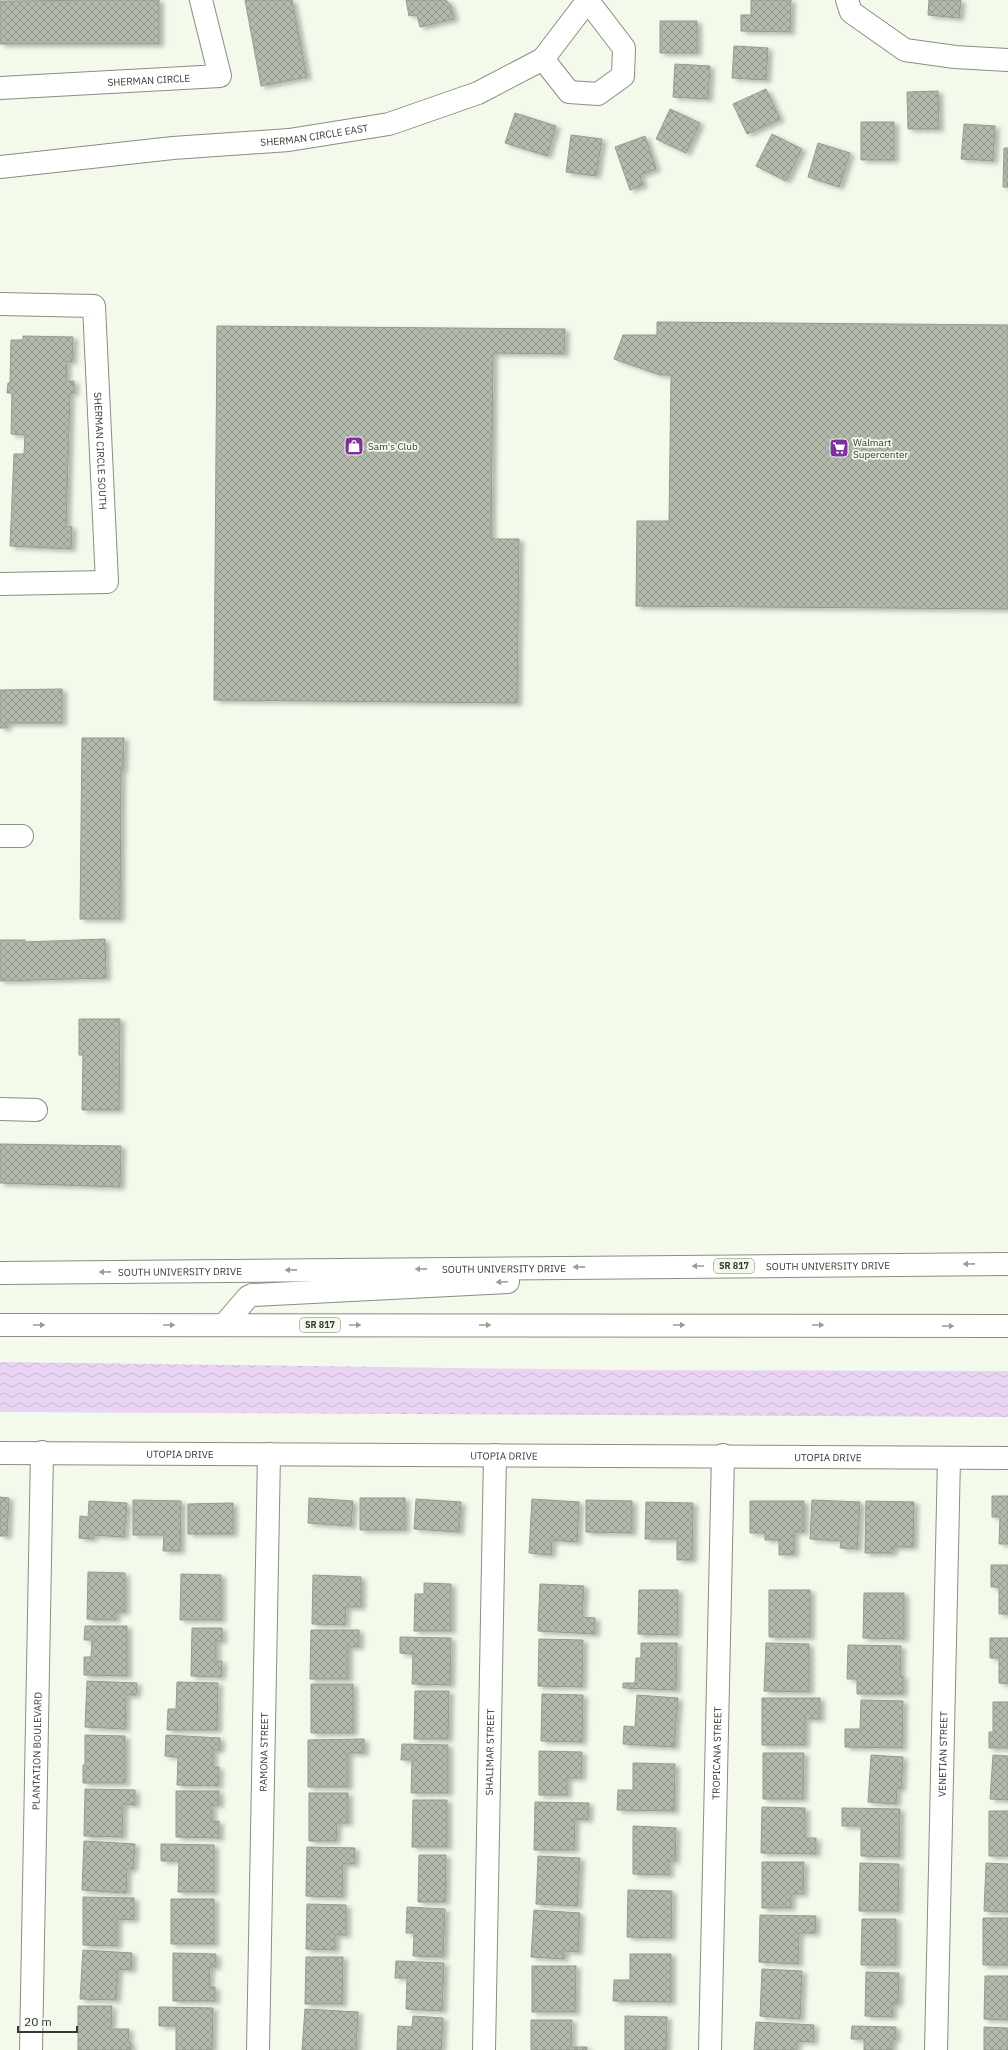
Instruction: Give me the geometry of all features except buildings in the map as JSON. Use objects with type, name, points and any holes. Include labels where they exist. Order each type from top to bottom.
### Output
[{"type":"street","name":"SHERMAN CIRCLE","points":[[0,88],[220,76],[201,0]]},
{"type":"street","points":[[543,59],[569,92],[598,94],[623,76],[624,48],[588,0]]},
{"type":"street","name":"SHERMAN CIRCLE EAST","points":[[0,167],[173,148],[289,140],[390,124],[478,93],[543,59],[588,0]]},
{"type":"street","points":[[847,0],[851,12],[905,50],[955,57],[1008,60]]},
{"type":"street","name":"SHERMAN CIRCLE SOUTH","points":[[0,304],[94,306],[107,582],[0,584]]},
{"type":"street","points":[[0,836],[22,836]]},
{"type":"street","points":[[0,1109],[36,1110]]},
{"type":"street","name":"SOUTH UNIVERSITY DRIVE","points":[[0,1272],[1008,1264]]},
{"type":"street","points":[[224,1325],[248,1297],[252,1295],[522,1281],[552,1268]]},
{"type":"street","name":"SR 817","points":[[0,1325],[1008,1326]]},
{"type":"street","name":"PLANTATION BOULEVARD","points":[[31,2050],[42,1452]]},
{"type":"street","name":"UTOPIA DRIVE","points":[[0,1453],[724,1455],[1008,1458]]},
{"type":"street","name":"RAMONA STREET","points":[[258,2050],[269,1454]]},
{"type":"street","name":"SHALIMAR STREET","points":[[484,2050],[495,1455]]},
{"type":"street","name":"TROPICANA STREET","points":[[710,2050],[724,1455]]},
{"type":"street","name":"VENETIAN STREET","points":[[936,2050],[949,1458]]},
{"type":"water","points":[[0,1362],[615,1370],[1008,1371],[1008,1417],[0,1412]]},
{"type":"place","name":"Sam's Club","points":[[354,446]]},
{"type":"place","name":"Walmart Supercenter","points":[[839,448]]}]
